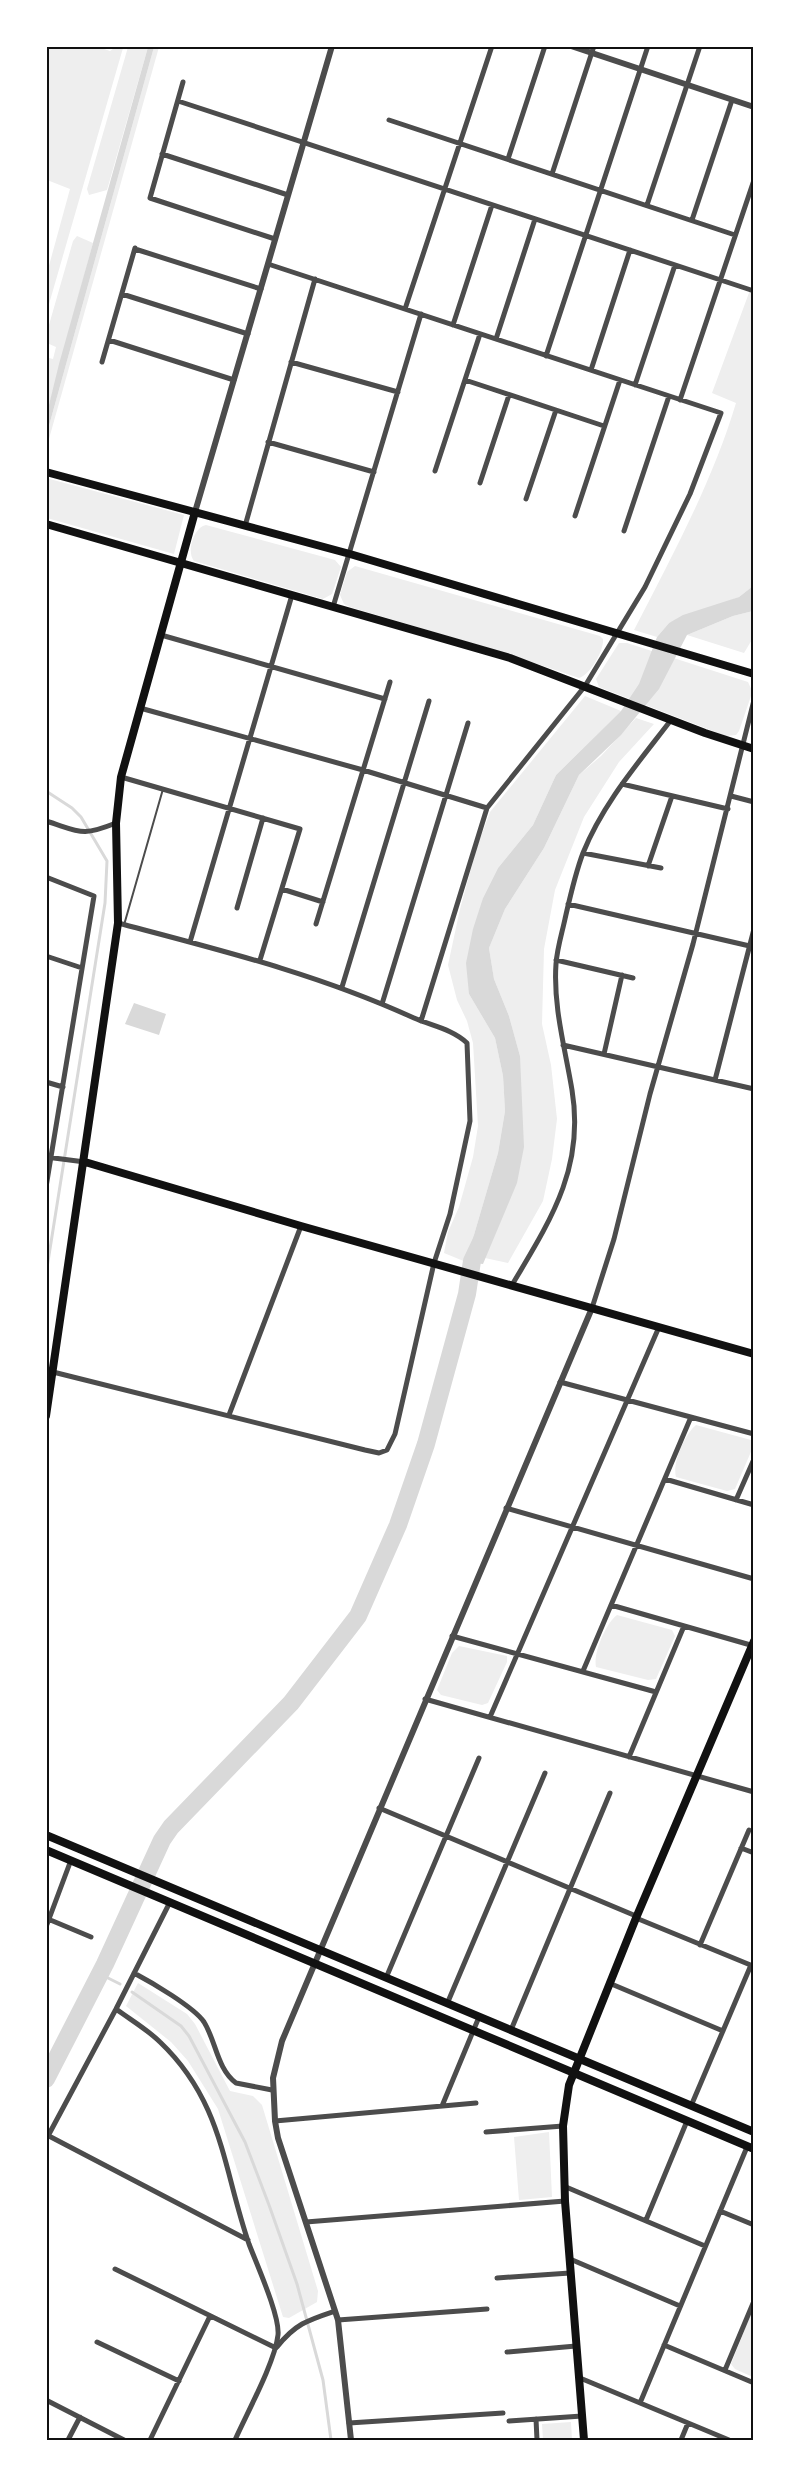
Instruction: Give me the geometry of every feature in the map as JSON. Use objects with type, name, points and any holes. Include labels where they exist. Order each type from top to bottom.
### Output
[{"type":"main road","points":[[46,472],[350,554],[753,674]]},
{"type":"main road","points":[[46,1416],[121,924],[116,823],[121,777],[195,512]]},
{"type":"main road","points":[[46,524],[510,658],[753,749]]},
{"type":"main road","points":[[85,1162],[301,1226],[753,1354]]},
{"type":"main road","points":[[584,2440],[565,2201],[563,2126],[572,2073],[753,1644]]},
{"type":"main road","points":[[46,1835],[753,2132]]},
{"type":"main road","points":[[46,1850],[750,2148]]},
{"type":"street","points":[[195,512],[332,46]]},
{"type":"street","points":[[405,309],[492,46]]},
{"type":"street","points":[[508,159],[545,46]]},
{"type":"street","points":[[571,46],[593,50],[641,70],[753,107]]},
{"type":"street","points":[[546,356],[648,46]]},
{"type":"street","points":[[647,206],[700,46]]},
{"type":"street","points":[[552,174],[593,50]]},
{"type":"street","points":[[183,81],[150,198],[275,239]]},
{"type":"street","points":[[693,220],[732,100]]},
{"type":"street","points":[[178,101],[753,291]]},
{"type":"street","points":[[389,120],[735,234]]},
{"type":"street","points":[[162,154],[288,195]]},
{"type":"street","points":[[681,400],[753,180]]},
{"type":"street","points":[[453,325],[492,205]]},
{"type":"street","points":[[496,339],[535,219]]},
{"type":"street","points":[[102,362],[135,248],[261,289]]},
{"type":"street","points":[[591,370],[630,250]]},
{"type":"street","points":[[268,264],[721,413],[690,494],[645,587],[585,686],[487,808],[421,1021]]},
{"type":"street","points":[[635,385],[675,265]]},
{"type":"street","points":[[245,526],[315,279]]},
{"type":"street","points":[[122,294],[248,334]]},
{"type":"street","points":[[333,607],[421,314]]},
{"type":"street","points":[[435,471],[480,334]]},
{"type":"street","points":[[109,340],[234,380]]},
{"type":"street","points":[[291,362],[398,392]]},
{"type":"street","points":[[465,380],[604,426]]},
{"type":"street","points":[[575,516],[620,380]]},
{"type":"street","points":[[480,483],[509,395]]},
{"type":"street","points":[[624,531],[669,396]]},
{"type":"street","points":[[526,499],[556,410]]},
{"type":"street","points":[[268,442],[374,472]]},
{"type":"street","points":[[190,942],[292,595]]},
{"type":"street","points":[[161,635],[386,699]]},
{"type":"street","points":[[316,924],[390,682]]},
{"type":"street","points":[[351,2440],[338,2320],[274,2121],[272,2090],[274,2068],[279,2049],[379,1808],[592,1308],[614,1239],[650,1094],[660,1067],[728,809],[753,700]]},
{"type":"street","points":[[342,987],[429,701]]},
{"type":"street","points":[[140,708],[363,770],[487,808]]},
{"type":"street","points":[[512,1285],[547,1227],[564,1190],[573,1152],[576,1121],[563,1045],[555,978],[556,960],[568,903],[583,853],[605,811],[622,784],[671,720]]},
{"type":"street","points":[[382,1004],[468,723]]},
{"type":"street","points":[[121,777],[300,829],[260,960]]},
{"type":"street","points":[[622,784],[728,809]]},
{"type":"street","points":[[648,866],[672,796]]},
{"type":"street","points":[[731,796],[753,802]]},
{"type":"street","points":[[237,908],[263,818]]},
{"type":"street","points":[[46,821],[88,833],[116,823]]},
{"type":"street","points":[[583,853],[661,868]]},
{"type":"street","points":[[46,877],[94,896],[46,1187]]},
{"type":"street","points":[[282,888],[323,902]]},
{"type":"street","points":[[568,903],[751,947]]},
{"type":"street","points":[[52,1372],[366,1450],[379,1453],[387,1450],[395,1434],[434,1263],[450,1214],[470,1121],[467,1043],[458,1035],[342,987],[260,960],[121,924]]},
{"type":"street","points":[[715,1080],[751,947],[753,929]]},
{"type":"street","points":[[46,956],[82,968]]},
{"type":"street","points":[[556,960],[633,978]]},
{"type":"street","points":[[604,1054],[622,975]]},
{"type":"street","points":[[563,1045],[753,1089]]},
{"type":"street","points":[[46,1082],[63,1087]]},
{"type":"street","points":[[52,1158],[85,1162]]},
{"type":"street","points":[[229,1415],[301,1226]]},
{"type":"street","points":[[490,1717],[658,1327]]},
{"type":"street","points":[[560,1382],[753,1434]]},
{"type":"street","points":[[583,1671],[692,1417]]},
{"type":"street","points":[[736,1500],[753,1459]]},
{"type":"street","points":[[665,1479],[753,1505]]},
{"type":"street","points":[[506,1508],[753,1579]]},
{"type":"street","points":[[611,1605],[753,1644]]},
{"type":"street","points":[[629,1756],[684,1626]]},
{"type":"street","points":[[452,1636],[656,1692]]},
{"type":"street","points":[[425,1699],[753,1792]]},
{"type":"street","points":[[386,1978],[479,1758]]},
{"type":"street","points":[[447,2004],[545,1773]]},
{"type":"street","points":[[511,2030],[610,1793]]},
{"type":"street","points":[[379,1808],[752,1966],[691,2106]]},
{"type":"street","points":[[700,1945],[749,1830]]},
{"type":"street","points":[[741,1848],[753,1853]]},
{"type":"street","points":[[46,1927],[71,1860]]},
{"type":"street","points":[[170,1902],[116,2009],[47,2135],[248,2240]]},
{"type":"street","points":[[48,1919],[91,1937]]},
{"type":"street","points":[[134,1974],[197,2014],[206,2025],[223,2068],[232,2080],[236,2083],[272,2090]]},
{"type":"street","points":[[609,1983],[723,2031]]},
{"type":"street","points":[[116,2009],[159,2040],[172,2054],[200,2094],[215,2122],[248,2240],[277,2323],[276,2348]]},
{"type":"street","points":[[442,2106],[479,2017]]},
{"type":"street","points":[[274,2121],[476,2103]]},
{"type":"street","points":[[646,2220],[687,2121]]},
{"type":"street","points":[[486,2132],[563,2126]]},
{"type":"street","points":[[640,2403],[720,2211],[750,2148]]},
{"type":"street","points":[[566,2187],[705,2246]]},
{"type":"street","points":[[306,2222],[565,2201]]},
{"type":"street","points":[[720,2211],[753,2225]]},
{"type":"street","points":[[570,2259],[680,2306]]},
{"type":"street","points":[[115,2269],[276,2348]]},
{"type":"street","points":[[497,2278],[570,2273]]},
{"type":"street","points":[[725,2370],[753,2301]]},
{"type":"street","points":[[338,2320],[488,2309]]},
{"type":"street","points":[[235,2440],[276,2348],[290,2330],[301,2323],[335,2311]]},
{"type":"street","points":[[150,2440],[210,2316]]},
{"type":"street","points":[[97,2342],[179,2381]]},
{"type":"street","points":[[664,2345],[753,2383]]},
{"type":"street","points":[[507,2352],[576,2346]]},
{"type":"street","points":[[580,2378],[729,2440]]},
{"type":"street","points":[[46,2400],[124,2440]]},
{"type":"street","points":[[349,2423],[503,2413]]},
{"type":"street","points":[[509,2421],[582,2416]]},
{"type":"street","points":[[68,2440],[80,2417]]},
{"type":"street","points":[[536,2420],[537,2440]]},
{"type":"street","points":[[681,2440],[688,2423]]},
{"type":"lane","points":[[121,924],[163,789]]},
{"type":"shaded area","points":[[47,46],[98,47],[110,51],[116,47],[123,48],[47,311],[47,273],[70,189],[47,180]]},
{"type":"shaded area","points":[[128,47],[148,47],[107,190],[89,195],[87,189]]},
{"type":"shaded area","points":[[148,47],[154,47],[47,433],[47,413],[59,364]]},
{"type":"shaded area","points":[[154,47],[159,47],[47,446],[47,433]]},
{"type":"shaded area","points":[[77,236],[93,243],[47,413],[47,367],[49,358],[53,359],[56,347],[47,343],[47,332],[73,241]]},
{"type":"shaded area","points":[[753,282],[753,586],[739,597],[669,623],[657,637],[634,630],[690,519],[726,433],[736,403],[712,393]]},
{"type":"shaded area","points":[[46,478],[184,515],[174,554],[47,518]]},
{"type":"shaded area","points":[[206,525],[335,560],[341,567],[332,594],[323,599],[194,561],[191,552],[192,540],[198,530]]},
{"type":"shaded area","points":[[355,566],[600,636],[603,644],[599,656],[592,668],[579,678],[505,653],[350,607],[344,604],[340,595],[347,572]]},
{"type":"shaded area","points":[[753,586],[753,611],[733,616],[687,635],[659,689],[621,735],[579,775],[544,848],[505,909],[489,948],[494,979],[509,1016],[520,1056],[524,1147],[517,1183],[483,1264],[466,1262],[498,1153],[505,1111],[503,1076],[495,1038],[469,994],[466,963],[473,929],[483,898],[498,868],[533,825],[556,775],[621,711],[639,684],[657,637],[669,623],[683,615],[739,597]]},
{"type":"shaded area","points":[[753,611],[753,638],[744,653],[687,635],[733,616]]},
{"type":"shaded area","points":[[619,643],[627,643],[748,682],[752,691],[751,696],[736,735],[726,736],[599,687],[596,679]]},
{"type":"shaded area","points":[[585,696],[621,711],[556,775],[533,825],[498,868],[483,898],[469,994],[495,1038],[503,1076],[505,1111],[498,1153],[466,1262],[444,1253],[448,1232],[459,1207],[473,1157],[478,1126],[473,1043],[467,1021],[457,1000],[448,965],[477,847],[490,812]]},
{"type":"shaded area","points":[[636,718],[654,724],[619,762],[584,817],[555,890],[544,949],[542,1024],[551,1065],[557,1119],[552,1159],[543,1201],[508,1263],[485,1258],[498,1227],[520,1056],[509,1016],[494,979],[489,948],[505,909],[544,848],[579,775],[601,756]]},
{"type":"shaded area","points":[[134,1003],[166,1014],[159,1035],[125,1024]]},
{"type":"shaded area","points":[[696,1425],[751,1440],[753,1447],[735,1489],[727,1491],[676,1477],[676,1464],[680,1449]]},
{"type":"shaded area","points":[[617,1615],[672,1630],[675,1636],[656,1679],[648,1680],[596,1667],[596,1654],[601,1639]]},
{"type":"shaded area","points":[[459,1646],[507,1656],[507,1662],[488,1703],[482,1705],[441,1695],[437,1690],[452,1653]]},
{"type":"shaded area","points":[[138,1983],[187,2014],[195,2024],[230,2091],[253,2096],[262,2105],[318,2291],[317,2302],[289,2318],[283,2317],[218,2109],[188,2061],[171,2042],[126,2006]]},
{"type":"shaded area","points":[[549,2132],[552,2197],[519,2200],[514,2137]]},
{"type":"shaded area","points":[[753,2309],[753,2377],[735,2369],[731,2364]]},
{"type":"shaded area","points":[[571,2422],[572,2440],[543,2440],[542,2424]]},
{"type":"waterway","points":[[46,791],[72,808],[81,817],[107,861],[105,903],[46,1274]]},
{"type":"waterway","points":[[46,2079],[105,1964],[162,1840],[171,1827],[291,1703],[358,1616],[398,1525],[426,1444],[467,1294],[472,1261],[482,1240]]},
{"type":"waterway","points":[[100,1974],[120,1984]]},
{"type":"waterway","points":[[132,1992],[181,2026],[189,2036],[245,2142],[297,2284],[323,2380],[331,2440]]}]
